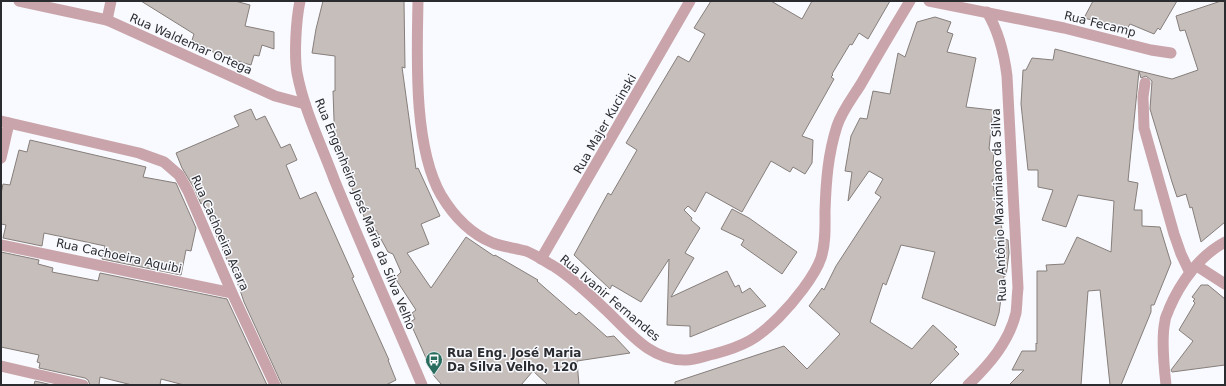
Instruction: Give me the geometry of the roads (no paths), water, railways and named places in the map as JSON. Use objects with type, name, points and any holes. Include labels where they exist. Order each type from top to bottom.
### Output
[{"type":"street","name":"Rua Waldemar Ortega","points":[[19,1],[107,20],[275,96],[305,104]]},
{"type":"street","points":[[107,20],[111,1]]},
{"type":"street","name":"Rua Engenheiro José Maria da Silva Velho","points":[[300,1],[296,46],[297,72],[305,104],[349,216],[422,385]]},
{"type":"street","points":[[418,1],[417,62],[422,122],[430,166],[441,194],[462,222],[481,236],[493,242],[526,251],[541,259]]},
{"type":"street","name":"Rua Majer Kucinski","points":[[541,259],[690,1]]},
{"type":"street","name":"Rua Ivanir Fernandes","points":[[541,259],[559,269],[607,311],[630,335],[645,347],[661,356],[684,360],[694,359],[735,348],[748,342],[781,316],[815,271],[821,258],[825,239],[828,160],[839,122],[910,1]]},
{"type":"street","name":"Rua Fecamp","points":[[929,1],[1064,28],[1152,50],[1171,53]]},
{"type":"street","name":"Rua Antônio Maximiano da Silva","points":[[968,385],[985,369],[1008,337],[1016,312],[1018,288],[1007,76],[1000,37],[987,12]]},
{"type":"street","points":[[1145,83],[1143,97],[1144,128],[1181,254],[1194,270],[1225,284]]},
{"type":"street","points":[[1,158],[5,122]]},
{"type":"street","name":"Rua Cachoeira Acara","points":[[5,122],[139,153],[164,162],[180,175],[232,293],[275,385]]},
{"type":"street","points":[[1166,385],[1163,353],[1164,321],[1180,287],[1215,248],[1225,242]]},
{"type":"street","name":"Rua Cachoeira Aquibi","points":[[1,245],[232,293]]},
{"type":"street","points":[[1,366],[83,385]]},
{"type":"place","name":"Rua Eng. José Maria Da Silva Velho, 120","points":[[434,375]]}]
